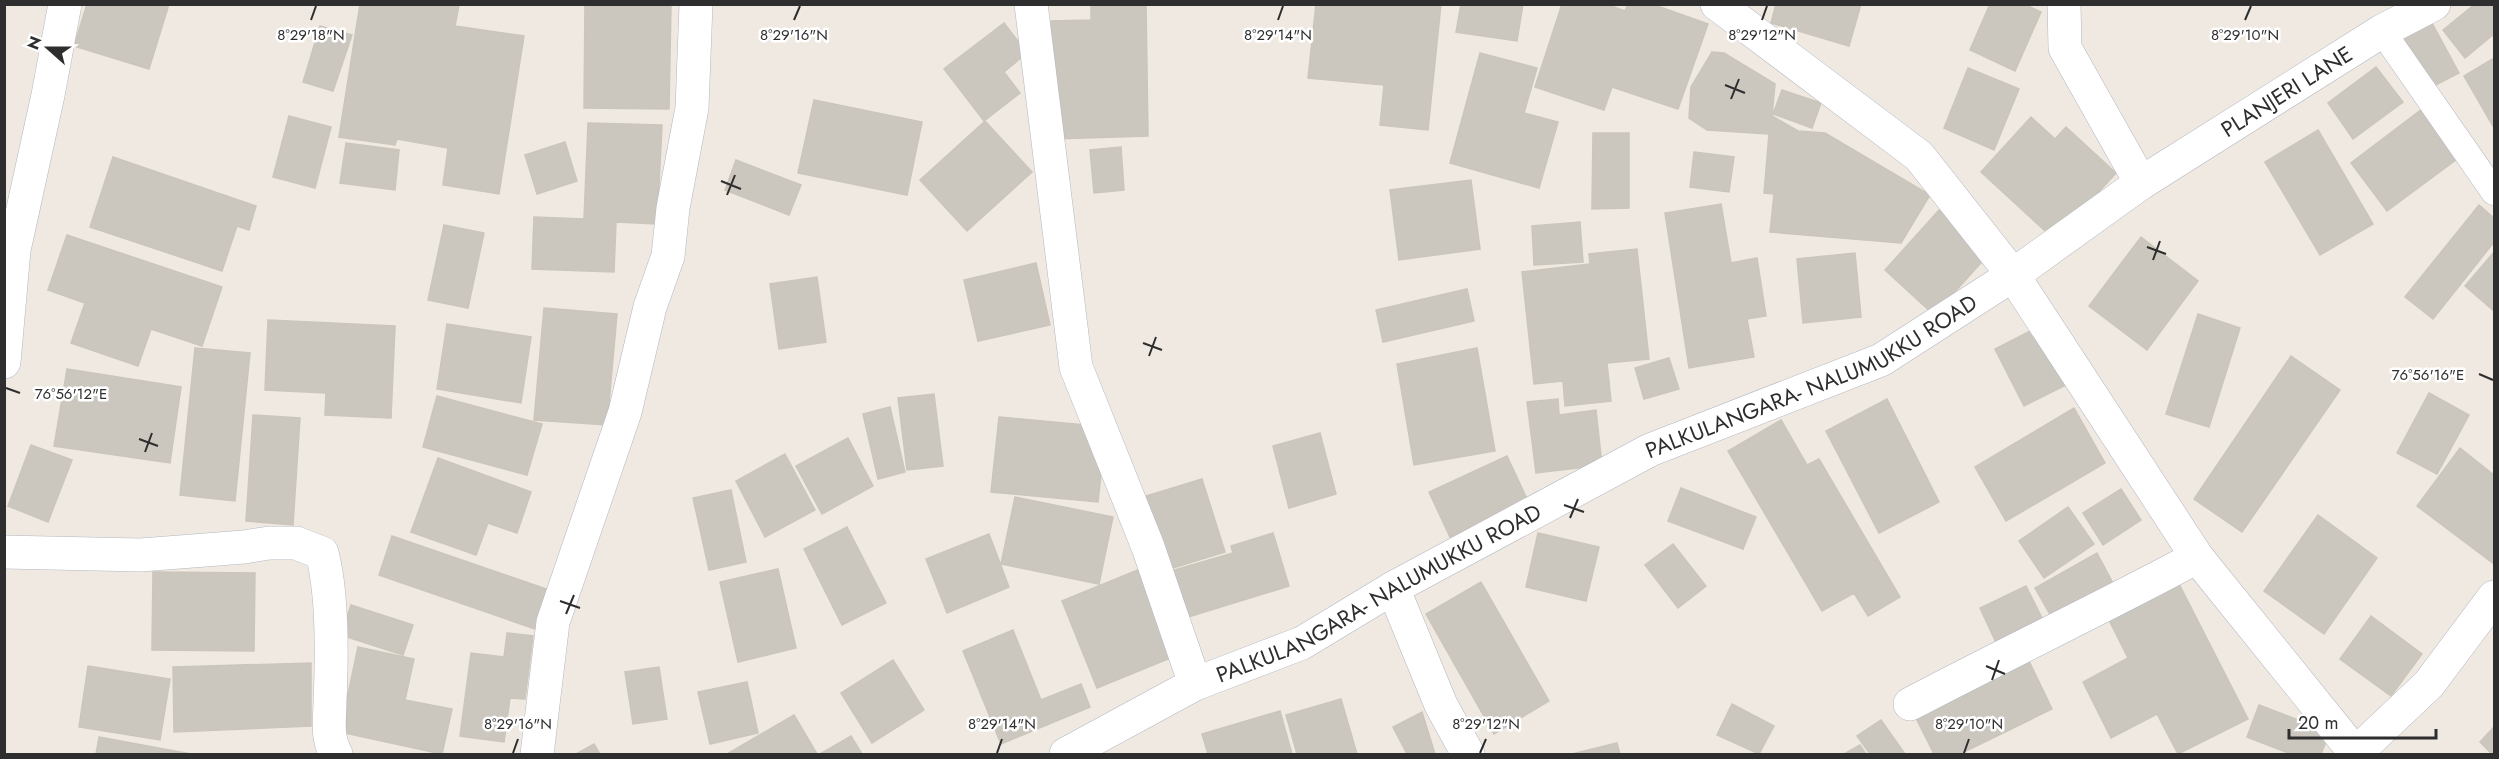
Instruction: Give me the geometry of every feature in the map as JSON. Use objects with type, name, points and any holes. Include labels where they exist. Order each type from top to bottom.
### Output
[{"type":"street","points":[[4,362],[9,250],[48,94],[65,4]]},
{"type":"street","points":[[537,754],[553,622],[625,412],[650,307],[668,256],[673,208],[692,108],[696,4]]},
{"type":"street","points":[[1031,4],[1076,367],[1148,547],[1195,684]]},
{"type":"street","points":[[1717,4],[1919,156],[2013,275],[2198,557],[2356,754],[2429,684],[2494,597]]},
{"type":"street","points":[[2064,4],[2065,48],[2141,183]]},
{"type":"street","name":"PLANJERI LANE","points":[[2013,275],[2141,183],[2382,31],[2434,4]]},
{"type":"street","name":"PALKULANGARA- NALUMUKKU ROAD","points":[[1066,754],[1195,684],[1302,643],[1393,588],[1650,450],[1881,360],[2013,275]]},
{"type":"street","points":[[4,552],[141,555],[269,543],[296,543],[322,553],[329,577],[330,702],[328,724],[331,746],[336,754]]},
{"type":"street","points":[[1910,704],[1998,658],[2065,627],[2198,557]]},
{"type":"street","points":[[1393,588],[1441,705],[1468,754]]},
{"type":"lane","points":[[2382,31],[2494,192]]},
{"type":"building","points":[[87,4],[169,4],[149,69],[74,46]]},
{"type":"building","points":[[360,4],[459,5],[455,26],[524,36],[499,194],[443,185],[448,148],[397,139],[395,145],[339,137]]},
{"type":"building","points":[[585,4],[671,4],[669,109],[584,108]]},
{"type":"building","points":[[1091,4],[1146,4],[1148,136],[1053,139],[1051,21],[1091,20]]},
{"type":"building","points":[[1316,4],[1441,4],[1428,130],[1380,125],[1384,85],[1308,78]]},
{"type":"building","points":[[1461,4],[1523,4],[1517,41],[1456,32]]},
{"type":"building","points":[[1562,4],[1606,4],[1625,11],[1628,4],[1652,4],[1708,24],[1678,109],[1612,87],[1604,110],[1535,87]]},
{"type":"building","points":[[1776,4],[1861,4],[1849,46],[1771,23]]},
{"type":"building","points":[[1990,4],[2024,4],[2041,12],[2015,71],[1970,50]]},
{"type":"building","points":[[2475,4],[2492,4],[2494,7],[2494,34],[2465,58],[2443,30]]},
{"type":"building","points":[[1004,23],[1027,53],[1004,72],[1020,93],[984,121],[944,69]]},
{"type":"building","points":[[2432,23],[2459,73],[2430,88],[2404,38]]},
{"type":"building","points":[[320,26],[352,35],[333,91],[303,82]]},
{"type":"building","points":[[1712,52],[1724,53],[1775,84],[1772,116],[1798,131],[1825,133],[1930,195],[1901,243],[1770,232],[1774,194],[1764,193],[1769,134],[1707,130],[1689,118],[1691,87]]},
{"type":"building","points":[[1480,53],[1537,68],[1524,113],[1558,122],[1539,188],[1450,163]]},
{"type":"building","points":[[2494,58],[2494,128],[2464,76]]},
{"type":"building","points":[[2376,67],[2403,102],[2353,139],[2328,103]]},
{"type":"building","points":[[1968,68],[2019,89],[1994,150],[1944,128]]},
{"type":"building","points":[[1782,90],[1821,103],[1812,128],[1773,114]]},
{"type":"building","points":[[814,100],[922,122],[907,195],[798,173]]},
{"type":"building","points":[[2422,109],[2457,159],[2387,211],[2351,163]]},
{"type":"building","points":[[289,116],[331,127],[315,188],[273,177]]},
{"type":"building","points":[[2031,117],[2055,139],[2066,127],[2116,173],[2055,240],[1981,172]]},
{"type":"building","points":[[985,121],[1032,172],[967,231],[920,180]]},
{"type":"building","points":[[588,123],[662,125],[657,224],[616,222],[614,272],[532,269],[534,217],[584,219]]},
{"type":"building","points":[[2318,130],[2373,224],[2320,255],[2265,162]]},
{"type":"building","points":[[1593,133],[1629,133],[1629,208],[1592,209]]},
{"type":"building","points":[[565,142],[577,181],[537,194],[525,155]]},
{"type":"building","points":[[346,143],[399,150],[395,190],[340,183]]},
{"type":"building","points":[[1121,147],[1124,190],[1094,193],[1090,150]]},
{"type":"building","points":[[1694,152],[1734,157],[1729,192],[1690,187]]},
{"type":"building","points":[[113,157],[256,206],[249,230],[237,226],[222,271],[90,227]]},
{"type":"building","points":[[736,160],[801,185],[789,215],[725,190]]},
{"type":"building","points":[[1471,180],[1480,249],[1399,260],[1390,190]]},
{"type":"building","points":[[1721,204],[1731,263],[1757,258],[1766,316],[1747,319],[1754,357],[1689,368],[1665,213]]},
{"type":"building","points":[[2479,205],[2494,218],[2494,242],[2433,319],[2405,297]]},
{"type":"building","points":[[1939,210],[1988,255],[1934,315],[1885,270]]},
{"type":"building","points":[[1580,222],[1583,262],[1534,265],[1532,226]]},
{"type":"building","points":[[444,225],[484,233],[468,308],[428,300]]},
{"type":"building","points":[[67,235],[222,287],[202,346],[151,329],[138,366],[71,343],[85,303],[48,290]]},
{"type":"building","points":[[2141,237],[2198,281],[2147,350],[2089,306]]},
{"type":"building","points":[[1637,249],[1649,359],[1607,363],[1611,401],[1565,406],[1563,381],[1534,384],[1522,272],[1590,264],[1589,254]]},
{"type":"building","points":[[2494,252],[2494,311],[2465,286]]},
{"type":"building","points":[[1855,253],[1861,317],[1803,323],[1797,259]]},
{"type":"building","points":[[1036,263],[1050,325],[978,341],[964,280]]},
{"type":"building","points":[[817,277],[826,342],[779,349],[770,284]]},
{"type":"building","points":[[1467,289],[1474,321],[1383,342],[1376,310]]},
{"type":"building","points":[[544,308],[617,314],[607,425],[534,420]]},
{"type":"building","points":[[2198,314],[2240,328],[2209,427],[2166,414]]},
{"type":"building","points":[[268,320],[395,326],[391,418],[325,415],[326,393],[265,390]]},
{"type":"building","points":[[447,324],[531,337],[521,403],[437,389]]},
{"type":"building","points":[[2040,326],[2068,384],[2024,406],[1995,349]]},
{"type":"building","points":[[195,348],[250,353],[235,501],[180,495]]},
{"type":"building","points":[[1477,348],[1495,451],[1414,465],[1397,364]]},
{"type":"building","points":[[2291,356],[2340,390],[2242,532],[2194,499]]},
{"type":"building","points":[[1669,358],[1679,389],[1644,399],[1635,368]]},
{"type":"building","points":[[67,369],[181,387],[170,463],[54,446]]},
{"type":"building","points":[[2429,393],[2469,415],[2437,474],[2397,453]]},
{"type":"building","points":[[934,394],[943,466],[907,470],[898,398]]},
{"type":"building","points":[[437,396],[542,424],[527,475],[423,447]]},
{"type":"building","points":[[1558,399],[1559,415],[1596,410],[1602,465],[1536,473],[1527,402]]},
{"type":"building","points":[[1887,399],[1939,502],[1879,533],[1826,431]]},
{"type":"building","points":[[890,407],[905,472],[878,479],[863,414]]},
{"type":"building","points":[[2074,408],[2105,463],[2006,521],[1975,467]]},
{"type":"building","points":[[253,415],[300,418],[293,525],[246,521]]},
{"type":"building","points":[[999,417],[1106,427],[1098,502],[991,492]]},
{"type":"building","points":[[1781,420],[1807,465],[1819,459],[1900,597],[1868,616],[1854,593],[1822,611],[1728,451]]},
{"type":"building","points":[[1320,433],[1336,494],[1289,508],[1273,446]]},
{"type":"building","points":[[848,438],[873,486],[822,514],[796,466]]},
{"type":"building","points":[[31,445],[72,460],[48,522],[8,506]]},
{"type":"building","points":[[2460,448],[2494,475],[2494,564],[2417,506]]},
{"type":"building","points":[[785,454],[815,510],[765,537],[736,481]]},
{"type":"building","points":[[1507,456],[1528,501],[1450,537],[1429,492]]},
{"type":"building","points":[[438,458],[531,492],[517,533],[488,523],[476,555],[411,532]]},
{"type":"building","points":[[1202,479],[1225,552],[1166,570],[1143,497]]},
{"type":"building","points":[[1681,488],[1756,517],[1743,549],[1668,521]]},
{"type":"building","points":[[2121,489],[2141,520],[2103,545],[2083,513]]},
{"type":"building","points":[[731,490],[746,562],[709,570],[693,498]]},
{"type":"building","points":[[1015,497],[1113,517],[1099,584],[1001,564]]},
{"type":"building","points":[[2068,507],[2094,544],[2044,578],[2019,541]]},
{"type":"building","points":[[2318,515],[2377,558],[2324,634],[2264,591]]},
{"type":"building","points":[[847,527],[886,603],[842,625],[804,549]]},
{"type":"building","points":[[1273,533],[1289,586],[1185,618],[1171,571],[1233,553],[1231,546]]},
{"type":"building","points":[[1538,533],[1599,547],[1586,601],[1526,587]]},
{"type":"building","points":[[989,534],[1009,587],[947,613],[926,559]]},
{"type":"building","points":[[392,536],[552,591],[538,630],[379,575]]},
{"type":"building","points":[[1673,544],[1706,586],[1678,608],[1645,565]]},
{"type":"building","points":[[2097,553],[2116,589],[2055,623],[2035,588]]},
{"type":"building","points":[[1145,567],[1180,654],[1097,688],[1062,601]]},
{"type":"building","points":[[778,569],[796,648],[738,662],[720,582]]},
{"type":"building","points":[[153,572],[255,573],[254,651],[152,650]]},
{"type":"building","points":[[2177,580],[2248,719],[2178,754],[2157,714],[2111,738],[2083,682],[2128,658],[2107,616]]},
{"type":"building","points":[[1481,582],[1549,701],[1494,734],[1426,614]]},
{"type":"building","points":[[2026,586],[2047,628],[2000,651],[1980,608]]},
{"type":"building","points":[[351,605],[413,625],[403,655],[341,635]]},
{"type":"building","points":[[2371,616],[2422,654],[2391,696],[2340,659]]},
{"type":"building","points":[[1013,630],[1041,700],[1081,684],[1090,707],[1001,744],[963,651]]},
{"type":"building","points":[[507,633],[533,636],[525,699],[510,698],[504,742],[460,736],[471,653],[504,657]]},
{"type":"building","points":[[358,647],[414,659],[405,700],[452,709],[442,754],[340,732]]},
{"type":"building","points":[[2028,659],[2052,709],[1960,754],[1934,754],[1915,716]]},
{"type":"building","points":[[893,660],[924,710],[872,743],[841,693]]},
{"type":"building","points":[[311,663],[311,726],[174,732],[173,667]]},
{"type":"building","points":[[88,666],[170,679],[160,740],[79,727]]},
{"type":"building","points":[[659,667],[667,719],[633,724],[625,672]]},
{"type":"building","points":[[747,682],[758,733],[710,744],[698,692]]},
{"type":"building","points":[[1341,699],[1357,754],[1297,754],[1286,715]]},
{"type":"building","points":[[1732,704],[1774,726],[1759,754],[1717,735]]},
{"type":"building","points":[[2259,705],[2330,732],[2321,754],[2291,754],[2247,737]]},
{"type":"building","points":[[1280,711],[1292,754],[1208,754],[1202,734]]},
{"type":"building","points":[[1422,712],[1435,754],[1407,754],[1393,727]]},
{"type":"building","points":[[794,715],[817,754],[727,754]]},
{"type":"building","points":[[1881,720],[1905,754],[1870,754],[1857,736]]},
{"type":"building","points":[[2494,727],[2494,754],[2492,754],[2480,742]]},
{"type":"building","points":[[851,736],[862,754],[820,754]]},
{"type":"building","points":[[99,737],[191,754],[96,754]]},
{"type":"building","points":[[1617,743],[1620,754],[1572,754]]},
{"type":"building","points":[[594,744],[600,754],[576,754]]},
{"type":"building","points":[[1860,745],[1866,754],[1844,754]]}]
